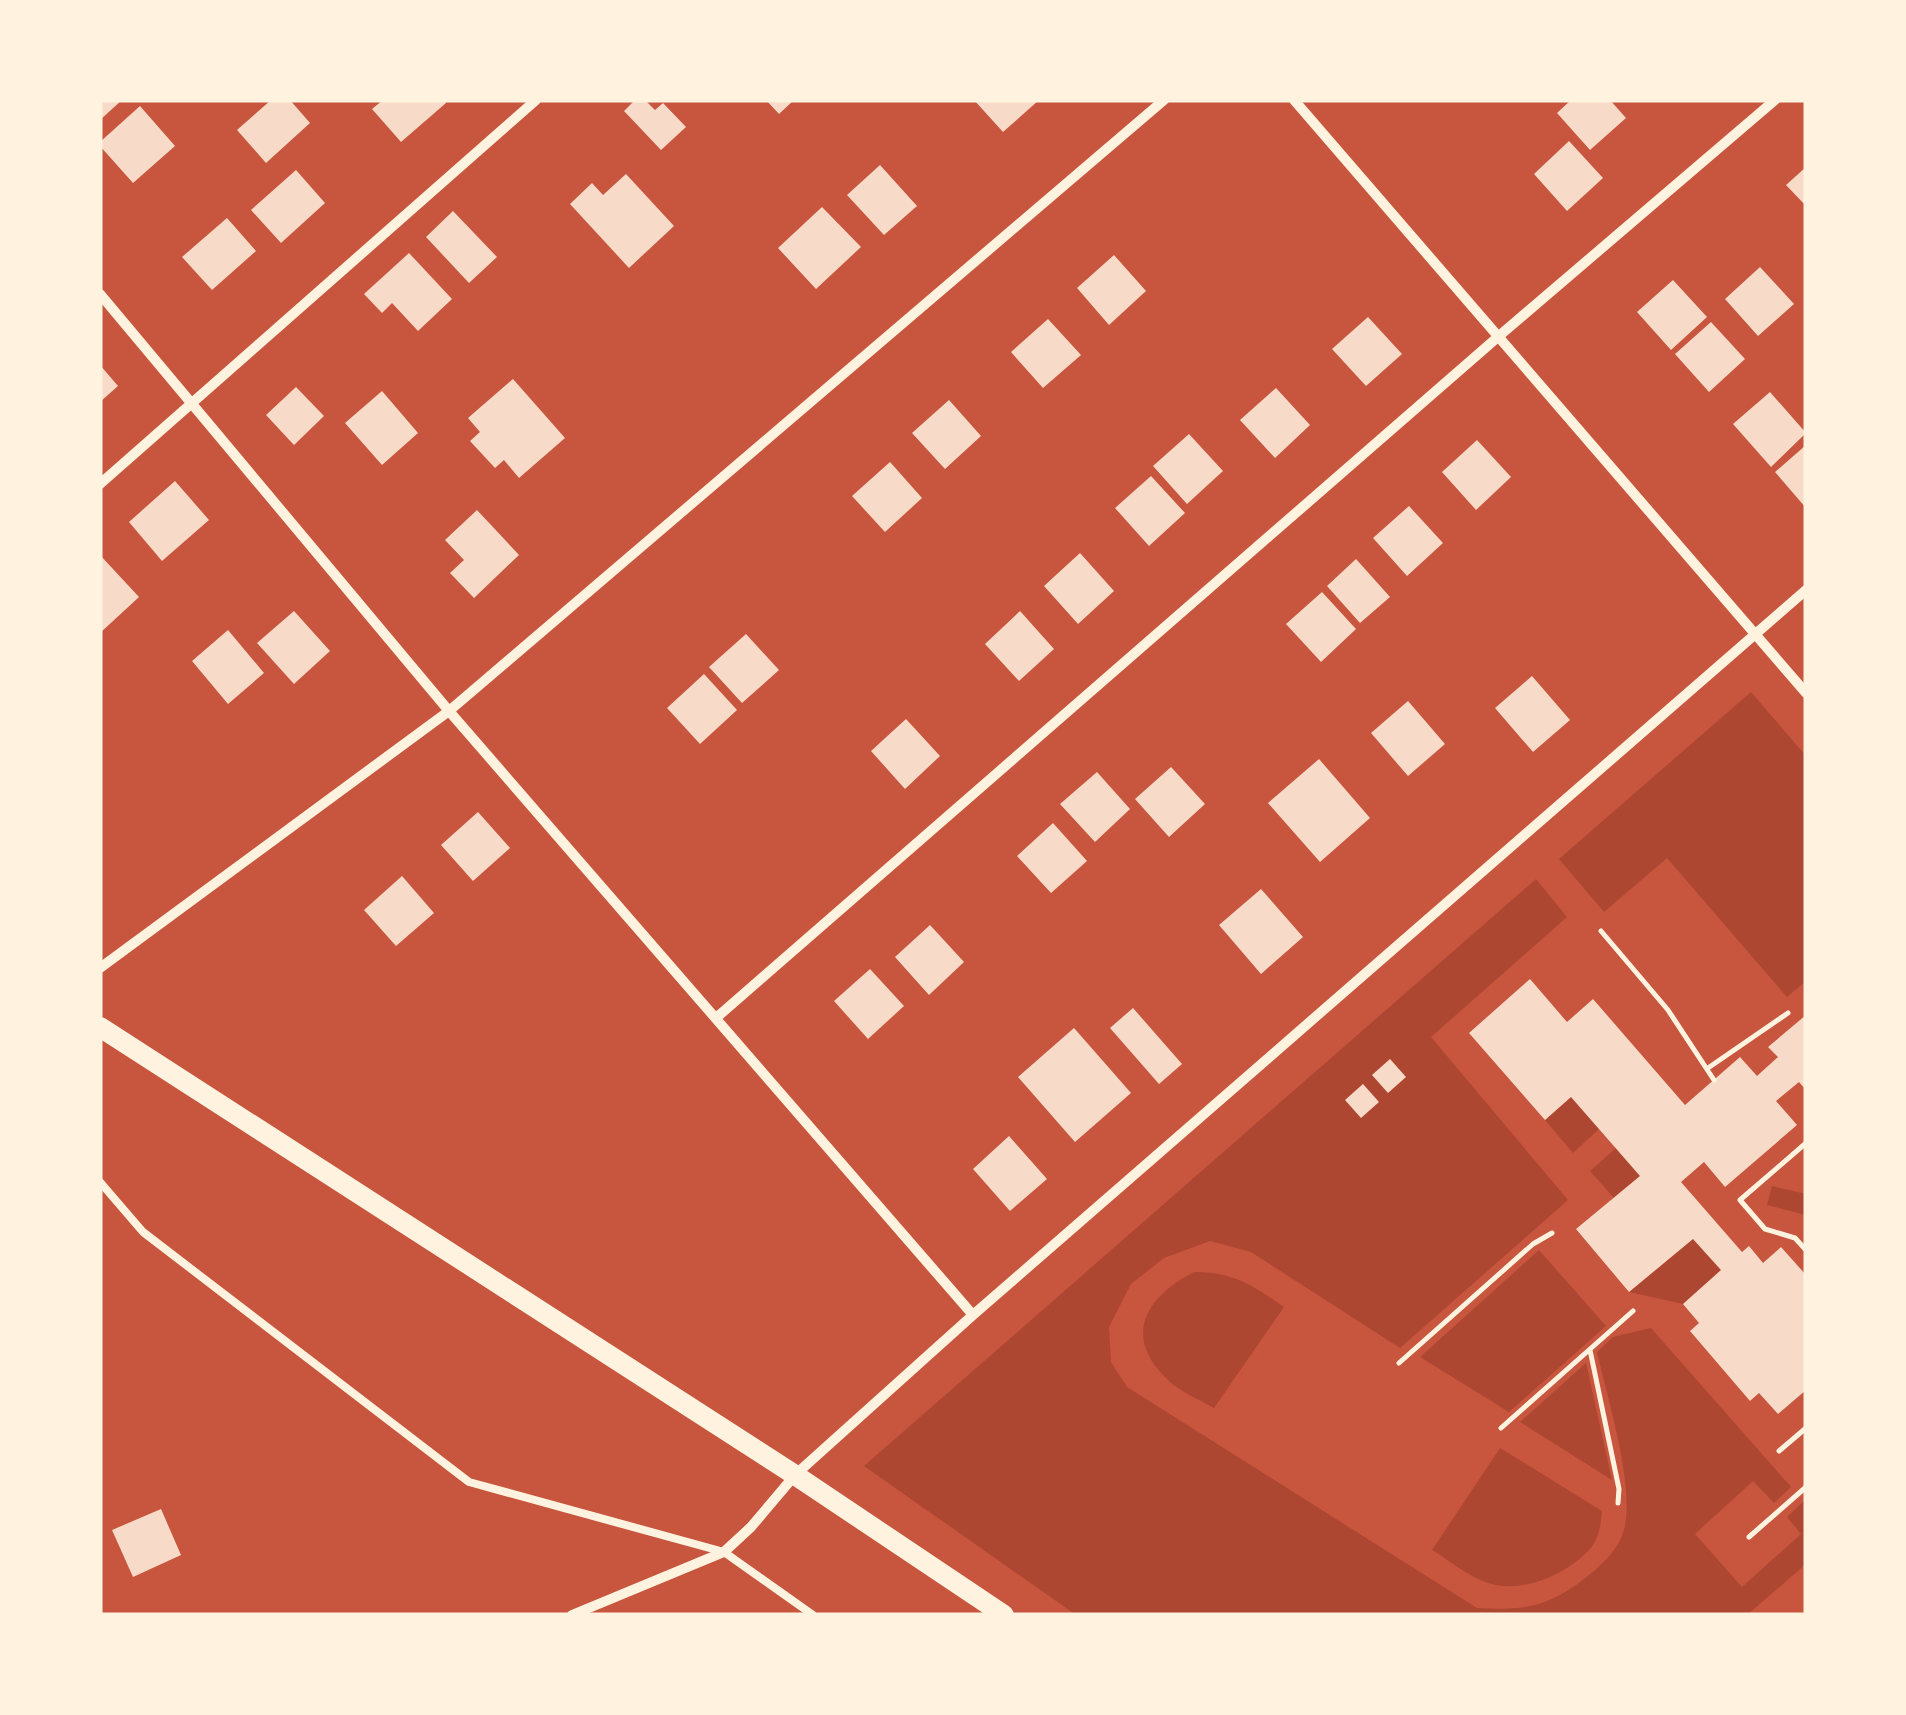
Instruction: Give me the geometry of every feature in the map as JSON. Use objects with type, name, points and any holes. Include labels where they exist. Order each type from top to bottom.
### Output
[{"type":"main road","points":[[100,1027],[795,1475],[1004,1615]]},
{"type":"street","points":[[100,484],[536,100]]},
{"type":"street","points":[[100,968],[449,711],[1164,100]]},
{"type":"street","points":[[1294,100],[1806,694]]},
{"type":"street","points":[[716,1018],[1775,100]]},
{"type":"street","points":[[100,294],[449,711],[974,1315]]},
{"type":"street","points":[[572,1615],[724,1552],[795,1475],[974,1315],[1806,590]]},
{"type":"lane","points":[[100,1182],[144,1232],[469,1482],[724,1552],[813,1615]]},
{"type":"path","points":[[1601,931],[1668,1010],[1714,1080]]},
{"type":"path","points":[[1707,1069],[1788,1013]]},
{"type":"path","points":[[1806,1143],[1740,1200],[1766,1229],[1795,1238],[1806,1250]]},
{"type":"path","points":[[1399,1363],[1533,1244],[1552,1233]]},
{"type":"path","points":[[1502,1428],[1633,1312]]},
{"type":"path","points":[[1590,1350],[1619,1489],[1618,1503]]},
{"type":"path","points":[[1779,1452],[1806,1428]]},
{"type":"path","points":[[1749,1538],[1806,1487]]},
{"type":"shaded area","points":[[1751,692],[1806,756],[1806,981],[1787,997],[1667,858],[1604,912],[1559,859]]},
{"type":"shaded area","points":[[1536,879],[1567,917],[1431,1037],[1568,1200],[1400,1348],[1251,1252],[1210,1241],[1164,1258],[1131,1284],[1109,1327],[1111,1362],[1127,1387],[1477,1608],[1508,1609],[1546,1601],[1571,1588],[1590,1575],[1620,1540],[1626,1515],[1624,1469],[1597,1352],[1613,1337],[1651,1328],[1791,1487],[1774,1503],[1753,1481],[1695,1534],[1742,1587],[1801,1534],[1787,1517],[1804,1501],[1806,1564],[1747,1615],[1076,1615],[864,1466]]},
{"type":"shaded area","points":[[1571,1097],[1599,1129],[1573,1153],[1545,1120]]},
{"type":"shaded area","points":[[1616,1148],[1640,1176],[1614,1198],[1590,1171]]},
{"type":"shaded area","points":[[1772,1186],[1806,1194],[1806,1215],[1767,1205]]},
{"type":"shaded area","points":[[1693,1239],[1721,1270],[1683,1304],[1629,1292]]},
{"type":"shaded area","points":[[1539,1250],[1606,1326],[1509,1412],[1420,1357]]},
{"type":"shaded area","points":[[1194,1272],[1242,1281],[1284,1307],[1214,1408],[1171,1383],[1145,1347],[1143,1332],[1153,1305]]},
{"type":"shaded area","points":[[1586,1363],[1612,1480],[1520,1422]]},
{"type":"shaded area","points":[[1500,1448],[1602,1511],[1590,1549],[1569,1567],[1529,1584],[1488,1583],[1432,1550]]},
{"type":"building","points":[[100,100],[122,100],[100,120]]},
{"type":"building","points":[[271,100],[290,100],[310,123],[266,163],[237,130]]},
{"type":"building","points":[[383,100],[446,103],[401,142],[372,109]]},
{"type":"building","points":[[635,100],[645,100],[655,110],[663,103],[686,127],[661,150],[624,111]]},
{"type":"building","points":[[766,100],[794,100],[779,114]]},
{"type":"building","points":[[974,100],[1039,100],[1003,132]]},
{"type":"building","points":[[1571,100],[1610,100],[1626,118],[1590,150],[1557,113]]},
{"type":"building","points":[[140,106],[175,146],[133,183],[100,142]]},
{"type":"building","points":[[1569,141],[1603,178],[1567,211],[1534,174]]},
{"type":"building","points":[[880,165],[917,206],[884,235],[847,195]]},
{"type":"building","points":[[1806,167],[1806,206],[1786,185]]},
{"type":"building","points":[[296,170],[325,203],[281,243],[251,210]]},
{"type":"building","points":[[626,174],[674,226],[629,268],[570,204],[592,183],[603,195]]},
{"type":"building","points":[[822,207],[861,247],[816,289],[778,248]]},
{"type":"building","points":[[453,211],[497,257],[469,283],[426,237]]},
{"type":"building","points":[[227,218],[256,251],[212,290],[182,257]]},
{"type":"building","points":[[409,253],[452,299],[418,331],[392,303],[382,313],[364,294]]},
{"type":"building","points":[[1114,255],[1146,291],[1109,325],[1077,288]]},
{"type":"building","points":[[1760,267],[1794,304],[1758,336],[1725,299]]},
{"type":"building","points":[[1673,280],[1707,317],[1671,350],[1637,312]]},
{"type":"building","points":[[1368,317],[1402,354],[1366,386],[1332,349]]},
{"type":"building","points":[[1048,319],[1081,355],[1043,388],[1011,352]]},
{"type":"building","points":[[1711,322],[1745,359],[1709,392],[1675,354]]},
{"type":"building","points":[[100,365],[118,386],[100,402]]},
{"type":"building","points":[[513,379],[565,438],[519,478],[504,460],[495,468],[470,441],[480,432],[468,418]]},
{"type":"building","points":[[296,387],[324,416],[294,445],[266,415]]},
{"type":"building","points":[[1276,388],[1310,425],[1275,458],[1240,420]]},
{"type":"building","points":[[382,391],[418,433],[382,465],[345,423]]},
{"type":"building","points":[[1770,392],[1806,433],[1771,467],[1733,424]]},
{"type":"building","points":[[949,400],[981,436],[945,469],[912,433]]},
{"type":"building","points":[[1189,434],[1223,471],[1187,504],[1153,466]]},
{"type":"building","points":[[1477,440],[1511,477],[1476,510],[1442,472]]},
{"type":"building","points":[[1806,445],[1806,508],[1775,472]]},
{"type":"building","points":[[890,462],[922,498],[885,532],[852,496]]},
{"type":"building","points":[[1151,476],[1185,513],[1149,546],[1115,508]]},
{"type":"building","points":[[175,481],[209,520],[162,561],[129,522]]},
{"type":"building","points":[[1409,506],[1443,543],[1407,576],[1373,538]]},
{"type":"building","points":[[477,510],[519,555],[474,598],[450,573],[464,560],[445,540]]},
{"type":"building","points":[[1080,553],[1114,591],[1078,624],[1044,586]]},
{"type":"building","points":[[100,555],[139,597],[100,633]]},
{"type":"building","points":[[1356,559],[1390,597],[1360,623],[1327,586]]},
{"type":"building","points":[[1322,592],[1356,629],[1321,662],[1286,624]]},
{"type":"building","points":[[294,611],[330,651],[294,684],[257,643]]},
{"type":"building","points":[[1020,611],[1054,649],[1019,681],[985,644]]},
{"type":"building","points":[[228,630],[264,673],[228,704],[192,661]]},
{"type":"building","points":[[746,634],[779,670],[742,703],[709,667]]},
{"type":"building","points":[[704,674],[737,710],[700,744],[667,708]]},
{"type":"building","points":[[1532,676],[1570,720],[1533,752],[1495,708]]},
{"type":"building","points":[[1408,701],[1445,744],[1408,776],[1371,733]]},
{"type":"building","points":[[906,719],[940,756],[905,789],[871,751]]},
{"type":"building","points":[[1319,759],[1370,818],[1320,862],[1268,803]]},
{"type":"building","points":[[1171,767],[1205,804],[1169,837],[1135,799]]},
{"type":"building","points":[[1097,772],[1130,809],[1095,842],[1060,804]]},
{"type":"building","points":[[478,812],[510,848],[473,881],[441,845]]},
{"type":"building","points":[[1053,823],[1087,861],[1051,893],[1017,856]]},
{"type":"building","points":[[402,876],[434,913],[396,946],[364,910]]},
{"type":"building","points":[[1261,889],[1303,937],[1261,974],[1219,925]]},
{"type":"building","points":[[930,925],[964,962],[929,995],[895,957]]},
{"type":"building","points":[[870,969],[904,1006],[868,1039],[834,1001]]},
{"type":"building","points":[[1530,979],[1567,1022],[1593,999],[1685,1105],[1740,1057],[1757,1076],[1778,1057],[1768,1047],[1806,1015],[1806,1090],[1799,1082],[1776,1101],[1797,1125],[1725,1187],[1704,1162],[1681,1182],[1742,1252],[1749,1246],[1763,1263],[1781,1247],[1806,1275],[1806,1390],[1778,1414],[1759,1393],[1750,1401],[1690,1331],[1699,1323],[1683,1304],[1721,1270],[1693,1239],[1629,1292],[1576,1229],[1640,1176],[1571,1097],[1545,1120],[1469,1033]]},
{"type":"building","points":[[1133,1008],[1182,1064],[1159,1084],[1110,1028]]},
{"type":"building","points":[[1074,1028],[1131,1093],[1075,1142],[1018,1077]]},
{"type":"building","points":[[1390,1059],[1406,1077],[1388,1093],[1372,1075]]},
{"type":"building","points":[[1363,1084],[1379,1102],[1361,1118],[1345,1100]]},
{"type":"building","points":[[1009,1136],[1047,1179],[1010,1211],[973,1169]]},
{"type":"building","points":[[161,1509],[181,1555],[133,1577],[112,1530]]}]
